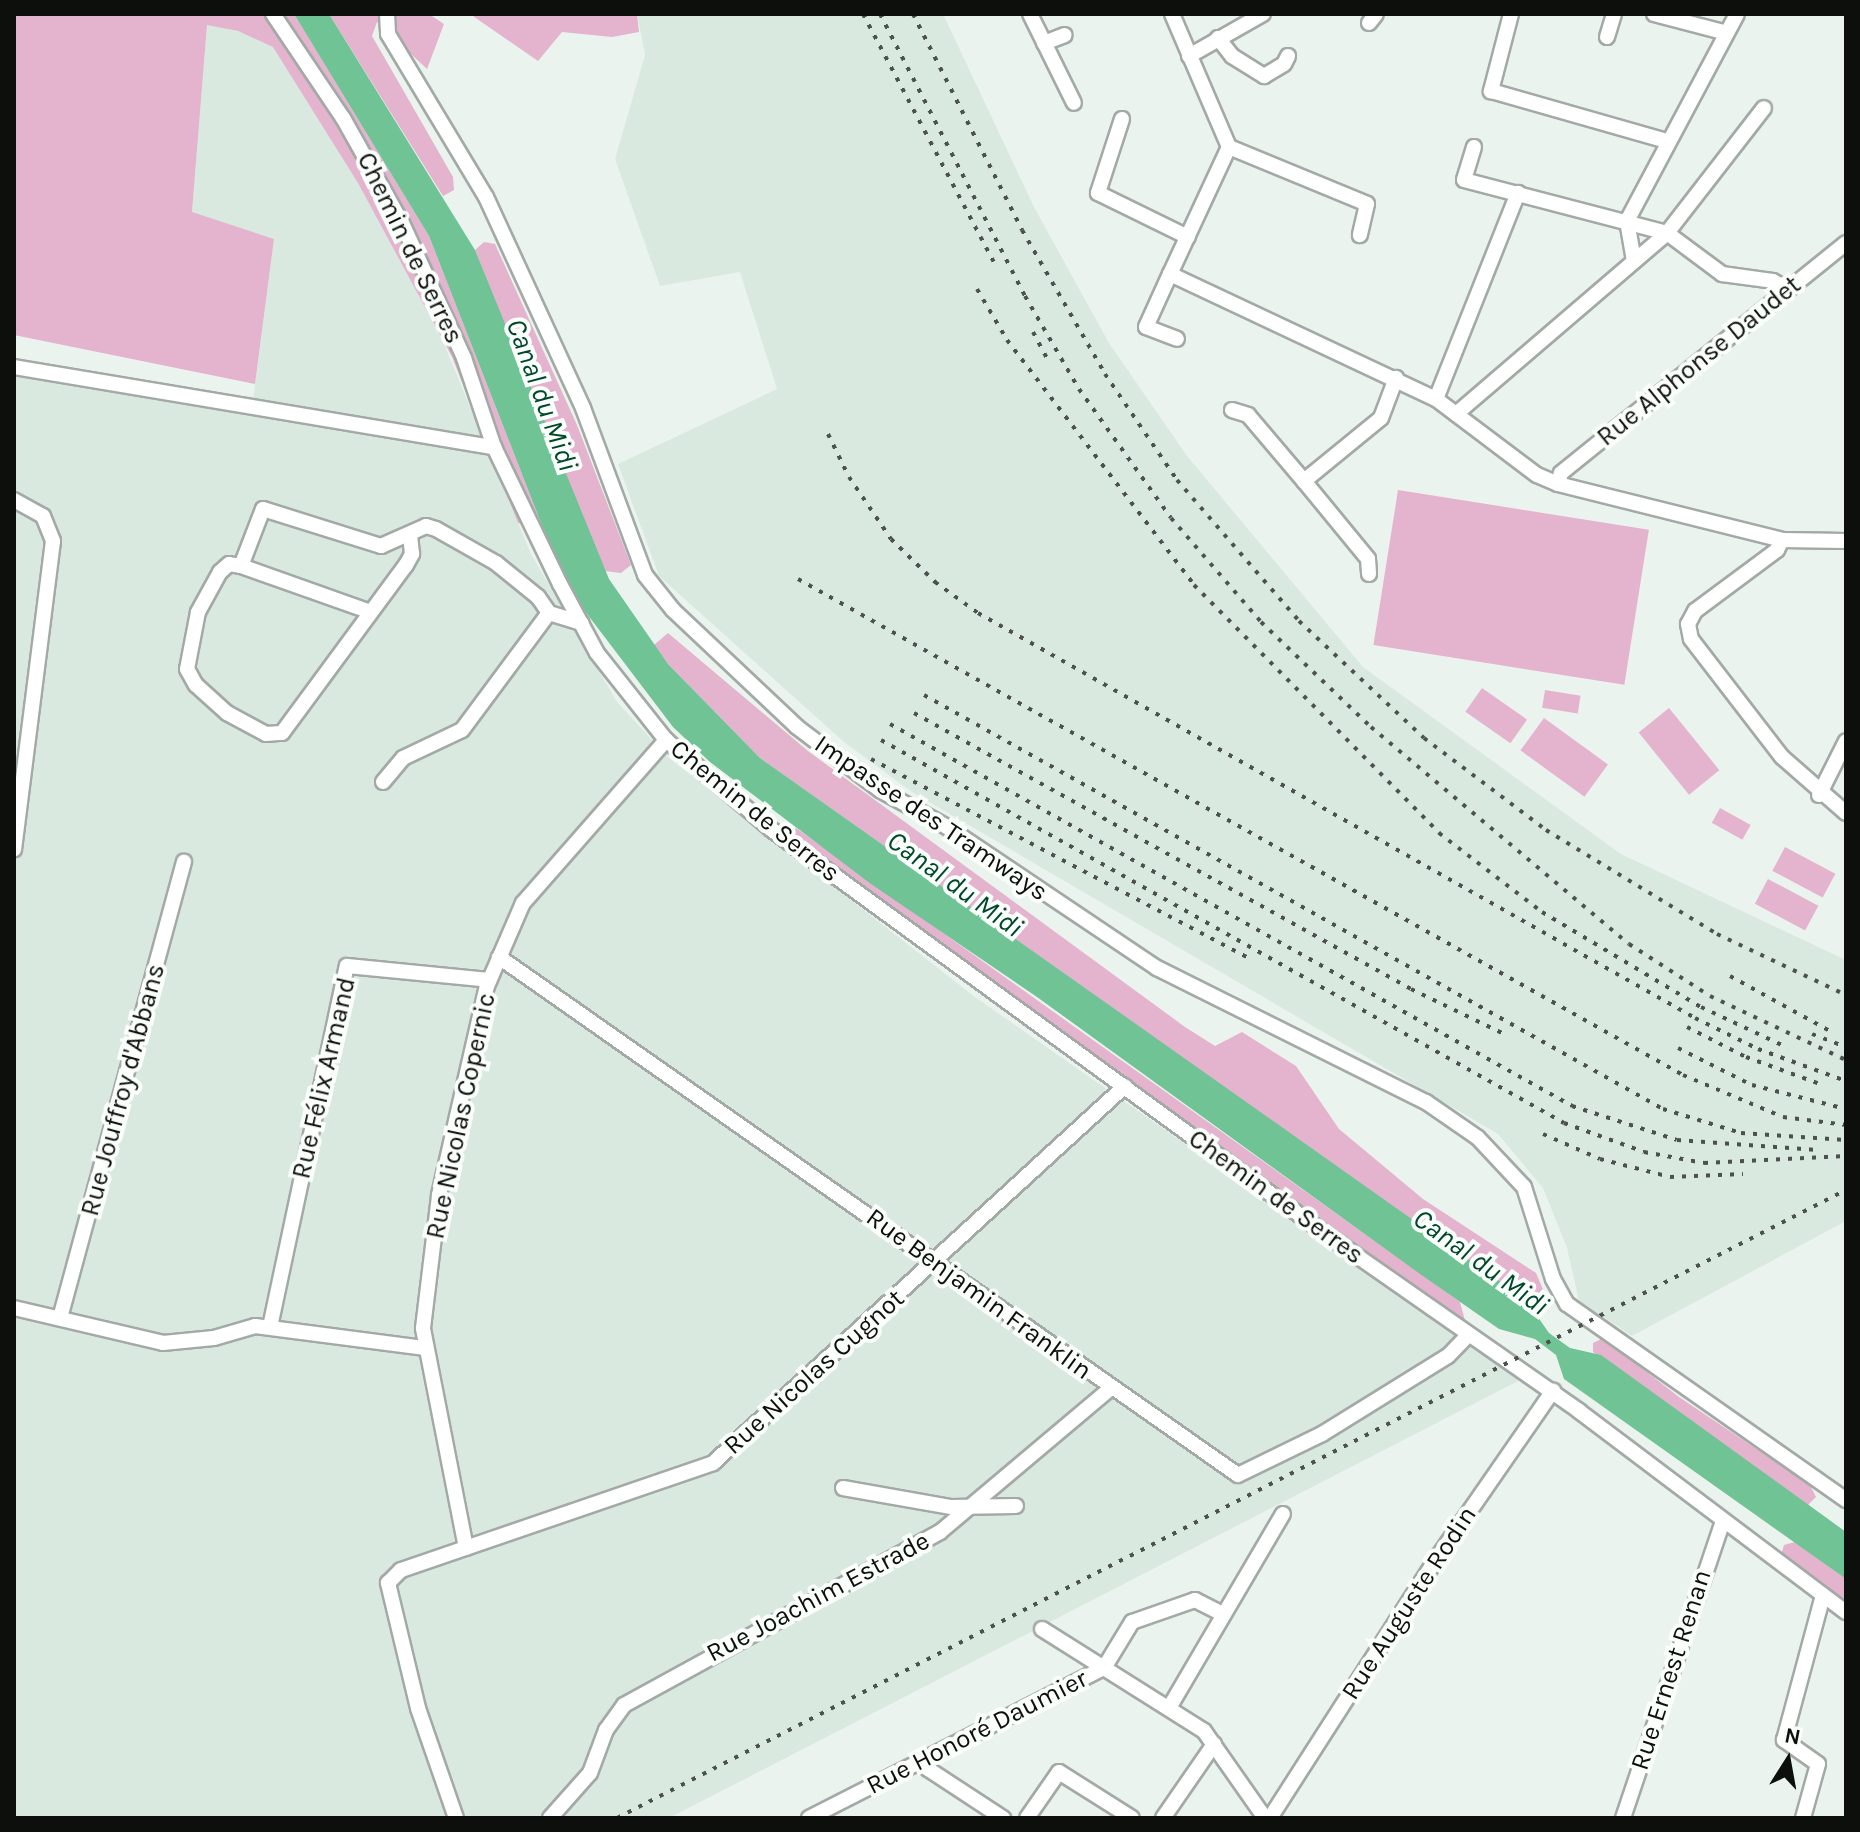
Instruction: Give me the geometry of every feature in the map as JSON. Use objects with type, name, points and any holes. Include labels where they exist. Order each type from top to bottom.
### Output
[{"type":"street","name":"Chemin de Serres","points":[[273,14],[343,118],[402,223],[464,358],[494,447],[597,653],[666,740],[772,830],[1468,1335],[1553,1391],[1722,1523],[1846,1612]]},
{"type":"street","name":"Impasse des Tramways","points":[[387,14],[388,34],[486,197],[583,408],[645,575],[673,610],[797,727],[880,790],[947,827],[1157,968],[1426,1102],[1478,1138],[1524,1187],[1553,1279],[1567,1304],[1846,1500]]},
{"type":"street","points":[[1030,14],[1074,103]]},
{"type":"street","points":[[1172,14],[1229,147],[1367,204],[1360,235]]},
{"type":"street","points":[[1189,56],[1263,14]]},
{"type":"street","points":[[1511,14],[1491,91],[1667,141]]},
{"type":"street","points":[[1607,37],[1614,14]]},
{"type":"street","points":[[1654,14],[1723,32]]},
{"type":"street","points":[[1634,261],[1627,221],[1723,32],[1737,14]]},
{"type":"street","points":[[1044,43],[1065,35]]},
{"type":"street","points":[[1218,38],[1232,56],[1264,76],[1284,64],[1288,56]]},
{"type":"street","points":[[1456,414],[1667,233],[1764,108]]},
{"type":"street","points":[[1122,119],[1098,193],[1188,237]]},
{"type":"street","points":[[1177,339],[1146,327],[1229,147]]},
{"type":"street","points":[[1474,147],[1464,180],[1667,233],[1722,274],[1773,281],[1787,289]]},
{"type":"street","points":[[1436,399],[1518,193]]},
{"type":"street","name":"Rue Alphonse Daudet","points":[[1558,484],[1561,473],[1846,243]]},
{"type":"street","points":[[1170,274],[1436,399],[1537,475],[1558,484],[1782,540],[1846,541]]},
{"type":"street","points":[[14,367],[494,447]]},
{"type":"street","points":[[1304,481],[1381,418],[1391,376]]},
{"type":"street","points":[[1232,410],[1248,415],[1304,481],[1368,559],[1369,574]]},
{"type":"street","points":[[14,500],[43,516],[53,541],[14,850]]},
{"type":"street","points":[[241,566],[263,509],[381,546],[426,526],[496,563],[538,597],[549,613],[581,623]]},
{"type":"street","points":[[368,611],[229,564],[220,572],[198,612],[187,669],[196,685],[227,713],[266,734],[282,733],[352,642],[368,611],[412,554],[410,534]]},
{"type":"street","points":[[1782,540],[1777,550],[1695,611],[1688,624],[1691,639],[1735,699],[1819,795],[1846,813]]},
{"type":"street","points":[[383,782],[403,758],[462,730],[549,613]]},
{"type":"street","name":"Rue Nicolas Copernic","points":[[466,1548],[424,1348],[439,1195],[489,980],[523,903],[666,740]]},
{"type":"street","points":[[1819,795],[1846,741]]},
{"type":"street","name":"Rue Jouffroy d'Abbans","points":[[60,1318],[184,862]]},
{"type":"street","name":"Rue Benjamin Franklin","points":[[499,957],[936,1262],[1110,1389],[1238,1475],[1322,1434],[1448,1356],[1468,1335]]},
{"type":"street","name":"Rue Félix Armand","points":[[270,1327],[347,966],[489,980]]},
{"type":"street","name":"Rue Nicolas Cugnot","points":[[466,1548],[713,1463],[1125,1086]]},
{"type":"street","points":[[14,1308],[163,1343],[270,1327],[424,1348]]},
{"type":"street","name":"Rue Joachim Estrade","points":[[550,1818],[590,1773],[612,1718],[633,1698],[940,1532],[1110,1389]]},
{"type":"street","name":"Rue Auguste Rodin","points":[[1268,1818],[1433,1564],[1553,1391]]},
{"type":"street","points":[[843,1488],[971,1508],[1016,1506]]},
{"type":"street","points":[[1169,1708],[1283,1514]]},
{"type":"street","name":"Rue Ernest Renan","points":[[1623,1818],[1722,1523]]},
{"type":"street","points":[[456,1818],[418,1708],[388,1583],[401,1570],[466,1548]]},
{"type":"street","points":[[1803,1818],[1818,1764],[1784,1740],[1823,1595]]},
{"type":"street","points":[[1104,1668],[1132,1622],[1195,1600],[1223,1614]]},
{"type":"street","points":[[1042,1629],[1204,1731],[1268,1818]]},
{"type":"street","name":"Rue Honoré Daumier","points":[[813,1817],[1104,1668]]},
{"type":"street","points":[[1163,1818],[1214,1744]]},
{"type":"street","points":[[922,1760],[928,1769],[1003,1818]]},
{"type":"street","points":[[1027,1818],[1059,1772],[1132,1818]]},
{"type":"shaded area","points":[[14,14],[294,14],[429,236],[543,528],[518,523],[452,357],[358,183],[273,47],[238,31],[207,25],[192,212],[274,239],[255,384],[14,335]]},
{"type":"shaded area","points":[[294,14],[329,14],[475,250],[609,579],[668,664],[760,758],[1526,1300],[1549,1333],[1570,1348],[1601,1355],[1846,1532],[1846,1579],[1564,1379],[1556,1355],[1535,1339],[1499,1329],[1420,1274],[1037,997],[871,884],[710,762],[673,727],[578,602],[543,528],[429,236]]},
{"type":"shaded area","points":[[329,14],[429,14],[444,24],[427,69],[377,22],[372,36],[453,177],[454,190],[443,196]]},
{"type":"shaded area","points":[[470,14],[637,14],[639,32],[612,37],[562,32],[538,61]]},
{"type":"shaded area","points":[[637,14],[943,14],[1034,207],[1109,343],[1187,456],[1363,667],[1621,854],[1846,960],[1846,1221],[1632,1336],[1579,1301],[1567,1248],[1543,1188],[1498,1134],[912,792],[844,742],[659,576],[618,464],[777,389],[740,272],[660,286],[615,159],[645,55]]},
{"type":"shaded area","points":[[207,24],[279,41],[394,223],[531,554],[617,702],[668,757],[975,997],[1522,1379],[669,1818],[14,1818],[14,376],[251,416],[274,239],[192,213]]},
{"type":"shaded area","points":[[484,242],[495,244],[577,425],[631,565],[621,573],[605,571],[569,490],[475,250]]},
{"type":"shaded area","points":[[1398,490],[1649,530],[1624,685],[1373,645]]},
{"type":"shaded area","points":[[668,633],[808,751],[1185,1027],[1215,1046],[1242,1032],[1296,1066],[1339,1129],[1423,1199],[1536,1273],[1548,1301],[1534,1307],[760,758],[668,664],[654,645]]},
{"type":"shaded area","points":[[1482,688],[1527,720],[1510,743],[1465,712]]},
{"type":"shaded area","points":[[1545,690],[1581,696],[1578,713],[1542,708]]},
{"type":"shaded area","points":[[1669,708],[1719,770],[1689,795],[1639,733]]},
{"type":"shaded area","points":[[1544,718],[1608,764],[1584,797],[1520,750]]},
{"type":"shaded area","points":[[1720,808],[1751,825],[1742,840],[1712,823]]},
{"type":"shaded area","points":[[796,828],[1460,1302],[1467,1328],[797,843],[790,833]]},
{"type":"shaded area","points":[[1785,847],[1835,874],[1823,898],[1772,871]]},
{"type":"shaded area","points":[[1768,879],[1818,906],[1805,930],[1755,904]]},
{"type":"shaded area","points":[[1603,1338],[1679,1397],[1810,1485],[1816,1497],[1808,1505],[1593,1352],[1593,1343]]},
{"type":"shaded area","points":[[1795,1542],[1846,1579],[1846,1607],[1781,1555],[1784,1545]]},
{"type":"railway","points":[[863,14],[994,262]]},
{"type":"railway","points":[[880,14],[1025,296],[1079,389],[1171,518],[1261,622],[1371,727],[1629,944],[1710,996],[1846,1060]]},
{"type":"railway","points":[[913,14],[1022,230],[1105,374],[1177,480],[1299,621],[1424,738],[1546,830],[1717,934],[1846,995]]},
{"type":"railway","points":[[977,289],[1007,340],[1194,585],[1439,833],[1542,912],[1701,1007],[1788,1048]]},
{"type":"railway","points":[[1033,332],[1048,360]]},
{"type":"railway","points":[[828,434],[849,477],[891,539],[935,582],[978,613],[1695,1018],[1758,1049],[1846,1081]]},
{"type":"railway","points":[[798,579],[1683,1075],[1783,1117],[1846,1125]]},
{"type":"railway","points":[[924,695],[1663,1109],[1741,1133],[1846,1140]]},
{"type":"railway","points":[[914,713],[1411,989],[1506,1035]]},
{"type":"railway","points":[[890,724],[1572,1106],[1677,1140],[1818,1150]]},
{"type":"railway","points":[[881,740],[1564,1123],[1644,1152],[1704,1163],[1846,1156]]},
{"type":"railway","points":[[871,759],[1250,959]]},
{"type":"railway","points":[[1730,976],[1832,1032]]},
{"type":"railway","points":[[1687,1027],[1746,1057],[1823,1085]]},
{"type":"railway","points":[[1812,1034],[1846,1047]]},
{"type":"railway","points":[[1678,1048],[1752,1085],[1846,1109]]},
{"type":"railway","points":[[1543,1134],[1600,1159],[1670,1177],[1743,1174]]},
{"type":"railway","points":[[617,1818],[1846,1190]]},
{"type":"water label","name":"Canal du Midi","points":[[542,395]]},
{"type":"water label","name":"Canal du Midi","points":[[955,884]]},
{"type":"water label","name":"Canal du Midi","points":[[1481,1262]]}]
